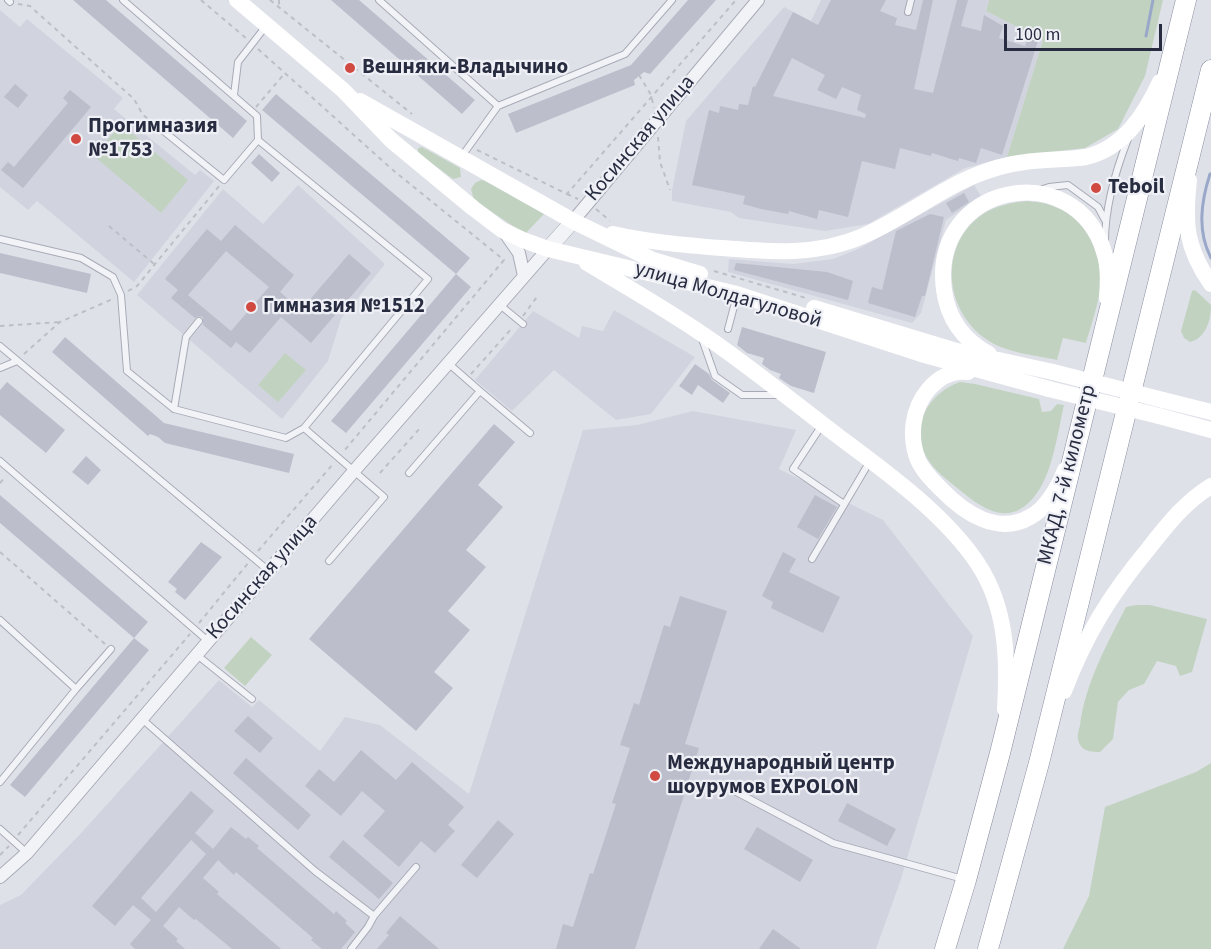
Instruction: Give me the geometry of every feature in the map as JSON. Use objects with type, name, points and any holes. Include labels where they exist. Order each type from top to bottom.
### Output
[{"type":"highway","name":"МКАД, 7-й километр","points":[[945,949],[1000,753],[1186,0]]},
{"type":"highway","name":"МКАД, 7-й километр","points":[[990,946],[1039,763],[1211,70]]},
{"type":"main road","name":"улица Молдагуловой","points":[[239,0],[343,90],[391,140],[502,230],[523,240],[548,249],[737,294],[993,375],[1211,430]]},
{"type":"main road","points":[[592,230],[652,242],[777,252],[850,247],[952,185],[985,171],[1017,163],[1088,156],[1119,141],[1133,128],[1150,104],[1172,57]]},
{"type":"main road","name":"улица Молдагуловой","points":[[343,90],[573,221],[667,265],[953,350],[1053,372],[1211,412]]},
{"type":"main road","points":[[1194,138],[1188,190],[1188,227],[1191,248],[1198,265],[1211,284]]},
{"type":"main road","points":[[1003,361],[976,347],[953,321],[946,302],[943,279],[946,255],[954,233],[966,217],[983,204],[1003,195],[1023,191],[1034,193],[1065,202],[1083,216],[1097,236],[1105,253],[1108,279],[1106,322]]},
{"type":"main road","points":[[574,254],[700,332],[871,461],[944,523],[979,565],[997,603],[1005,635],[1007,668],[1000,753]]},
{"type":"main road","points":[[993,375],[962,371],[947,374],[923,396],[915,412],[914,444],[919,461],[929,478],[949,497],[983,520],[1000,524],[1016,523],[1032,517],[1062,479],[1076,443]]},
{"type":"main road","points":[[1039,763],[1078,656],[1100,614],[1125,577],[1172,518],[1194,496],[1211,486]]},
{"type":"street","name":"Косинская улица","points":[[0,877],[27,853],[354,471],[573,221],[758,0]]},
{"type":"street","points":[[403,150],[405,138],[412,133],[417,133]]},
{"type":"street","points":[[502,230],[519,253],[524,276]]},
{"type":"lane","points":[[123,0],[257,116],[258,140],[224,180],[161,129]]},
{"type":"lane","points":[[379,0],[498,106]]},
{"type":"lane","points":[[461,158],[498,106],[625,54],[672,0]]},
{"type":"lane","points":[[908,12],[911,0]]},
{"type":"lane","points":[[234,95],[238,62],[267,26]]},
{"type":"lane","points":[[1105,253],[1105,220],[1119,161],[1133,128]]},
{"type":"lane","points":[[0,239],[81,258],[113,277],[121,295],[127,370],[174,409],[286,438],[304,428],[428,279],[258,140]]},
{"type":"lane","points":[[1034,193],[1049,187],[1068,185],[1098,207],[1105,220]]},
{"type":"lane","points":[[728,329],[737,294]]},
{"type":"lane","points":[[499,304],[521,322]]},
{"type":"lane","points":[[174,409],[186,337],[199,321]]},
{"type":"lane","points":[[700,332],[715,376],[742,395],[783,394]]},
{"type":"lane","points":[[0,346],[269,571]]},
{"type":"lane","points":[[0,368],[18,361]]},
{"type":"lane","points":[[448,363],[530,433]]},
{"type":"lane","points":[[409,473],[480,391]]},
{"type":"lane","points":[[823,424],[793,469],[844,504]]},
{"type":"lane","points":[[304,428],[384,497],[329,561]]},
{"type":"lane","points":[[0,461],[208,642]]},
{"type":"lane","points":[[812,559],[871,461]]},
{"type":"lane","points":[[0,620],[76,689]]},
{"type":"lane","points":[[0,782],[111,650]]},
{"type":"lane","points":[[197,655],[252,699]]},
{"type":"lane","points":[[142,719],[315,871],[374,916]]},
{"type":"lane","points":[[725,786],[834,843],[966,880]]},
{"type":"lane","points":[[0,829],[27,853]]},
{"type":"lane","points":[[351,949],[374,916],[416,867]]},
{"type":"path","points":[[201,0],[394,171],[504,260]]},
{"type":"path","points":[[279,0],[279,7]]},
{"type":"path","points":[[9,1],[30,6],[134,99],[143,115],[161,129]]},
{"type":"path","points":[[252,111],[285,74]]},
{"type":"path","points":[[639,75],[651,95],[657,119],[660,162],[670,190]]},
{"type":"path","points":[[18,361],[60,322],[136,286],[224,180]]},
{"type":"path","points":[[109,226],[154,264]]},
{"type":"path","points":[[466,379],[521,322],[539,294]]},
{"type":"path","points":[[0,326],[60,322]]},
{"type":"path","points":[[380,473],[421,426]]},
{"type":"path","points":[[0,552],[111,650]]},
{"type":"shaded area","points":[[821,0],[989,0],[986,11],[1043,40],[1007,157],[965,168],[868,224],[825,231],[739,218],[731,212],[672,201],[672,190],[686,121],[784,7],[811,21]]},
{"type":"shaded area","name":"Прогимназия №1753","points":[[0,10],[20,27],[27,19],[123,98],[114,109],[195,175],[200,170],[214,181],[134,282],[37,201],[28,210],[0,187]]},
{"type":"shaded area","name":"Гимназия №1512","points":[[298,185],[385,264],[341,319],[328,361],[282,419],[137,295],[223,189],[263,224]]},
{"type":"shaded area","points":[[974,185],[981,196],[946,220],[921,313],[912,323],[728,272],[729,259],[793,264],[833,259],[858,249]]},
{"type":"shaded area","points":[[614,310],[695,357],[651,414],[616,420],[554,370],[512,411],[475,380],[533,311],[579,338],[582,326],[603,331]]},
{"type":"shaded area","points":[[693,411],[796,430],[779,469],[883,520],[973,636],[900,882],[876,949],[0,949],[0,905],[21,895],[83,831],[219,680],[252,707],[259,700],[320,751],[345,717],[380,725],[469,794],[583,430],[637,425]]},
{"type":"green space","points":[[989,0],[1163,0],[1145,76],[1118,129],[1085,148],[1007,157],[1043,40],[986,11]]},
{"type":"green space","points":[[121,124],[188,180],[161,213],[94,156]]},
{"type":"green space","points":[[422,147],[460,168],[461,177],[453,179],[418,153],[418,148]]},
{"type":"green space","points":[[481,180],[544,214],[525,234],[474,200],[471,189]]},
{"type":"green space","points":[[1027,201],[1047,204],[1071,216],[1088,234],[1098,256],[1101,280],[1086,343],[1063,338],[1057,360],[1011,350],[986,339],[972,327],[961,312],[955,295],[952,277],[953,260],[968,227],[994,208]]},
{"type":"green space","points":[[1195,290],[1211,305],[1211,311],[1204,332],[1190,342],[1184,338],[1181,331],[1192,291]]},
{"type":"green space","points":[[285,353],[306,370],[278,402],[258,385]]},
{"type":"green space","points":[[960,382],[1039,399],[1042,412],[1051,411],[1057,404],[1064,405],[1054,450],[1043,484],[1027,504],[1017,511],[996,512],[986,508],[940,474],[927,458],[920,434],[925,412],[939,394]]},
{"type":"green space","points":[[1150,605],[1207,619],[1192,672],[1180,676],[1176,666],[1157,661],[1144,684],[1129,690],[1118,702],[1113,739],[1100,752],[1086,750],[1079,743],[1078,736],[1092,679],[1126,607]]},
{"type":"green space","points":[[251,637],[272,655],[245,686],[224,668]]},
{"type":"green space","points":[[1211,763],[1211,949],[1063,949],[1089,896],[1105,807],[1196,772]]},
{"type":"building","points":[[73,0],[106,0],[247,121],[233,138]]},
{"type":"building","points":[[331,0],[359,0],[475,100],[462,114]]},
{"type":"building","points":[[688,0],[716,0],[650,74],[644,72],[634,80],[635,85],[516,133],[508,114],[631,65]]},
{"type":"building","points":[[831,0],[886,0],[880,11],[897,18],[895,25],[916,30],[923,0],[933,0],[914,89],[933,93],[957,0],[968,0],[961,26],[981,31],[984,15],[1003,26],[999,38],[1025,46],[1028,38],[1038,41],[1002,155],[981,148],[976,163],[959,158],[958,161],[932,153],[931,156],[900,148],[895,169],[862,161],[848,217],[819,210],[817,219],[789,211],[788,214],[761,209],[743,204],[745,196],[692,185],[709,110],[719,113],[720,106],[738,110],[739,104],[748,105],[753,86],[755,87],[793,12],[818,25]],"holes":[[[792,58],[825,75],[817,90],[836,99],[842,87],[861,95],[857,110],[866,114],[865,118],[773,96]]]},
{"type":"building","points":[[15,84],[28,95],[18,108],[4,97]]},
{"type":"building","points":[[70,90],[91,107],[23,188],[1,170],[8,162],[14,167],[68,103],[63,98]]},
{"type":"building","points":[[276,94],[470,258],[456,274],[262,110]]},
{"type":"building","points":[[259,154],[280,173],[272,182],[251,163]]},
{"type":"building","points":[[964,193],[969,202],[952,213],[946,203]]},
{"type":"building","points":[[930,214],[944,217],[925,296],[922,296],[915,317],[868,303],[872,287],[882,290],[896,231]]},
{"type":"building","points":[[235,225],[294,275],[280,292],[301,310],[349,254],[371,273],[311,343],[281,317],[250,353],[236,342],[231,348],[203,325],[203,317],[195,318],[171,298],[178,290],[165,279],[207,229],[221,241]],"holes":[[[226,251],[269,287],[231,331],[188,295]]]},
{"type":"building","points":[[0,253],[91,274],[87,293],[0,273]]},
{"type":"building","points":[[736,263],[827,272],[853,281],[848,300],[734,270]]},
{"type":"building","points":[[456,274],[471,287],[346,433],[331,421]]},
{"type":"building","points":[[742,327],[826,352],[814,393],[791,386],[779,378],[781,374],[762,364],[764,358],[747,353],[737,345]]},
{"type":"building","points":[[65,337],[164,423],[294,454],[289,473],[165,443],[158,437],[150,434],[148,436],[52,352]]},
{"type":"building","points":[[695,364],[730,393],[723,403],[698,385],[692,395],[679,386]]},
{"type":"building","points":[[7,382],[65,430],[46,453],[0,415],[0,390]]},
{"type":"building","points":[[494,424],[515,442],[478,485],[503,507],[466,550],[486,567],[448,611],[470,630],[434,672],[453,688],[416,731],[309,639]]},
{"type":"building","points":[[86,456],[101,470],[88,485],[72,472]]},
{"type":"building","points":[[0,495],[148,622],[134,638],[0,523]]},
{"type":"building","points":[[815,495],[837,507],[818,539],[797,527]]},
{"type":"building","points":[[201,542],[222,557],[185,600],[168,582]]},
{"type":"building","points":[[783,552],[796,559],[789,572],[840,597],[823,633],[771,608],[773,602],[762,596]]},
{"type":"building","name":"Международный центр шоурумов EXPOLON","points":[[680,596],[727,611],[685,744],[699,748],[635,949],[556,949],[563,924],[573,927],[590,873],[593,874],[616,804],[612,803],[630,748],[620,745],[634,703],[639,705],[664,625],[670,627]]},
{"type":"building","points":[[134,638],[149,650],[25,797],[10,785]]},
{"type":"building","points":[[248,716],[273,738],[260,753],[234,731]]},
{"type":"building","points":[[361,750],[396,780],[412,762],[464,807],[448,825],[455,831],[435,853],[421,841],[399,867],[363,836],[385,811],[362,791],[341,816],[305,786],[319,769],[334,782]]},
{"type":"building","points":[[246,758],[311,815],[298,830],[233,773]]},
{"type":"building","points":[[191,791],[214,811],[195,833],[213,849],[231,827],[259,846],[257,848],[334,914],[336,911],[355,932],[341,949],[322,949],[311,940],[313,938],[236,872],[234,875],[218,860],[203,878],[219,892],[217,894],[281,949],[232,949],[179,907],[163,926],[178,939],[176,941],[185,949],[135,949],[130,944],[151,920],[133,905],[115,926],[92,906]],"holes":[[[191,840],[206,854],[156,912],[141,898]]]},
{"type":"building","points":[[847,803],[896,829],[887,846],[838,821]]},
{"type":"building","points":[[498,820],[514,834],[477,878],[461,865]]},
{"type":"building","points":[[757,827],[813,860],[800,882],[744,849]]},
{"type":"building","points":[[343,840],[393,883],[379,899],[329,857]]},
{"type":"building","points":[[400,916],[439,949],[377,949],[389,935],[386,933]]},
{"type":"building","points":[[773,929],[801,949],[759,949]]},
{"type":"waterway","points":[[1146,36],[1153,0]]},
{"type":"waterway","points":[[1210,174],[1204,195],[1202,227],[1211,258]]},
{"type":"place","name":"Вешняки-Владычино","points":[[350,68]]},
{"type":"place","name":"Прогимназия №1753","points":[[76,139]]},
{"type":"place","name":"Teboil","points":[[1096,188]]},
{"type":"place","name":"Гимназия №1512","points":[[251,307]]},
{"type":"place","name":"Международный центр шоурумов EXPOLON","points":[[655,776]]}]
